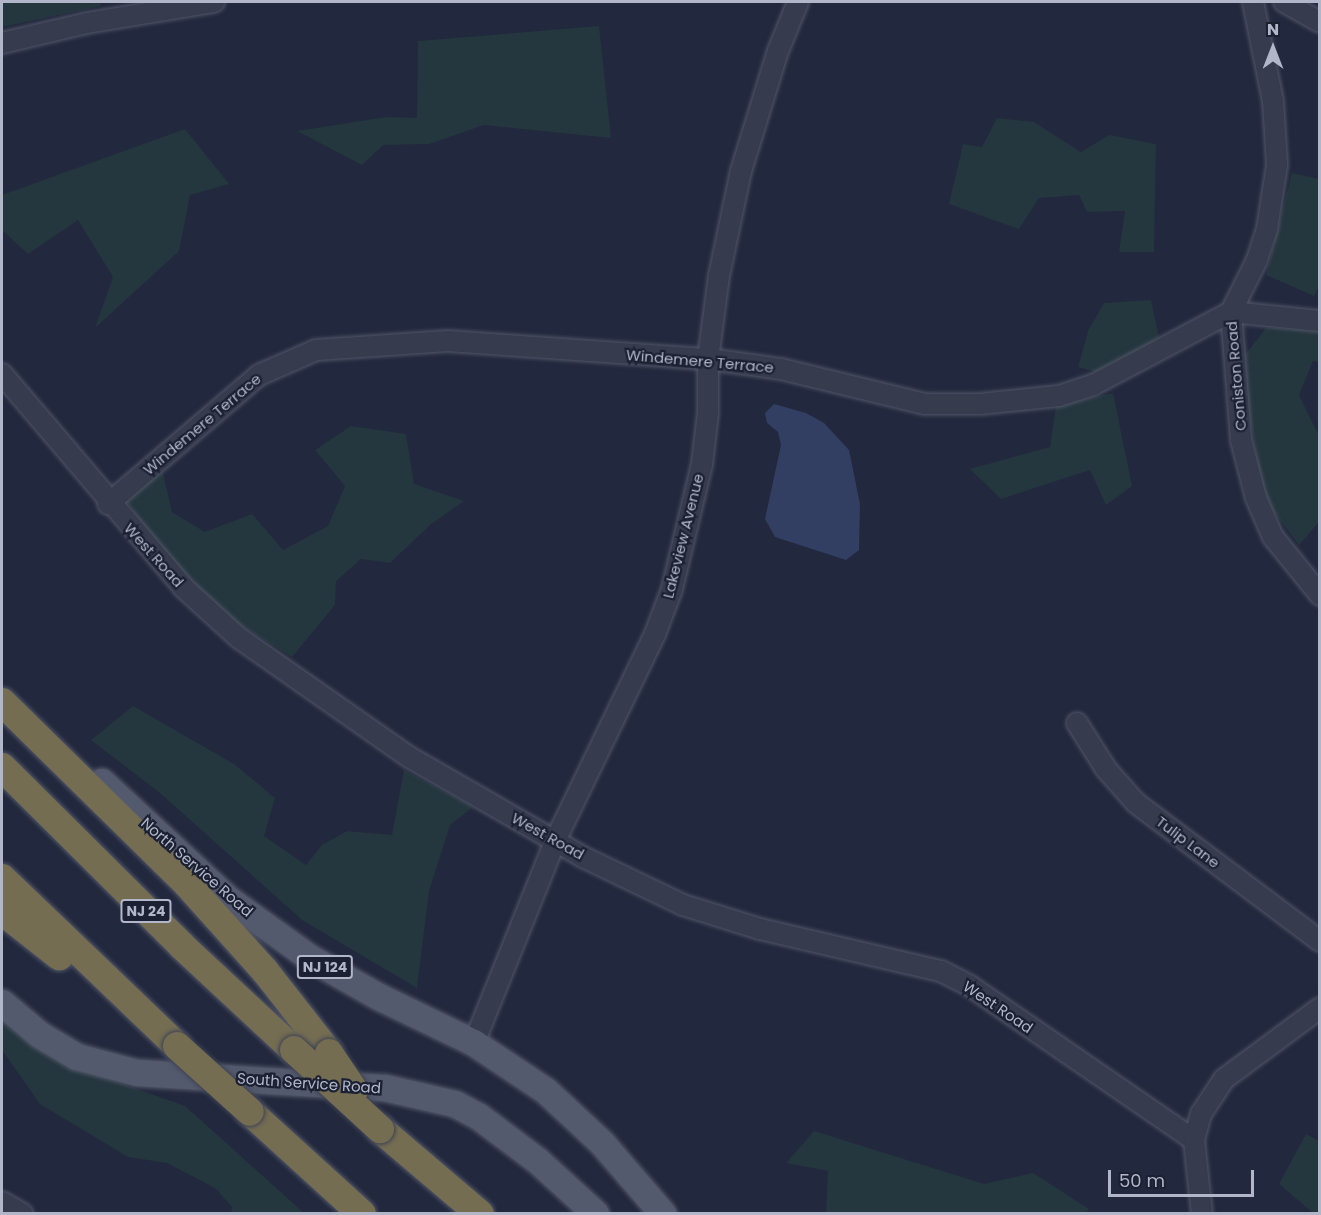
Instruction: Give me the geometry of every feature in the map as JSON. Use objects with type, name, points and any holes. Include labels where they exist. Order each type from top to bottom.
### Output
[{"type":"highway","points":[[2,702],[187,884],[265,971],[329,1053],[380,1129]]},
{"type":"highway","name":"NJ 24","points":[[2,767],[182,946],[380,1129],[480,1214]]},
{"type":"highway","points":[[2,878],[177,1046],[362,1214]]},
{"type":"highway","points":[[2,911],[177,1046]]},
{"type":"main road","name":"North Service Road","points":[[2,694],[228,899],[310,958],[474,1043],[572,1113],[663,1214]]},
{"type":"main road","name":"South Service Road","points":[[2,1003],[40,1035],[77,1057],[137,1073],[385,1088],[455,1104],[478,1116],[539,1162],[596,1214]]},
{"type":"street","points":[[2,43],[87,23],[214,2]]},
{"type":"street","name":"Lakeview Avenue","points":[[474,1043],[555,841],[655,634],[672,589],[702,464],[708,413],[708,359],[719,276],[741,171],[778,51],[798,2]]},
{"type":"street","name":"Coniston Road","points":[[1253,2],[1274,101],[1277,165],[1264,239],[1231,312],[1241,440],[1256,498],[1273,537],[1320,595]]},
{"type":"street","points":[[1284,2],[1320,22]]},
{"type":"street","points":[[1231,312],[1320,321]]},
{"type":"street","name":"Windemere Terrace","points":[[108,504],[259,375],[316,350],[448,341],[708,359],[781,369],[926,404],[1023,402],[1059,396],[1093,385],[1231,312]]},
{"type":"street","name":"West Road","points":[[2,374],[108,504],[184,588],[239,638],[409,757],[555,841],[683,905],[760,929],[941,971],[970,986],[1194,1140]]},
{"type":"street","name":"Tulip Lane","points":[[1077,723],[1106,770],[1136,802],[1320,941]]},
{"type":"street","points":[[1202,1214],[1194,1140],[1201,1114],[1224,1079],[1320,1008]]},
{"type":"street","points":[[2,1202],[23,1214]]},
{"type":"shaded area","points":[[2,2],[100,2],[101,6],[2,27]]},
{"type":"shaded area","points":[[599,26],[611,138],[484,125],[429,144],[383,145],[362,165],[297,131],[386,117],[417,118],[418,41]]},
{"type":"shaded area","points":[[997,118],[1034,122],[1081,152],[1109,135],[1156,144],[1154,252],[1119,252],[1125,211],[1087,212],[1079,195],[1039,198],[1019,229],[949,204],[963,144],[982,147]]},
{"type":"shaded area","points":[[185,129],[229,184],[190,195],[179,251],[95,328],[113,277],[78,220],[28,254],[2,230],[2,195]]},
{"type":"shaded area","points":[[1292,173],[1319,179],[1320,284],[1314,296],[1266,275]]},
{"type":"shaded area","points":[[1151,300],[1160,342],[1103,374],[1078,367],[1088,331],[1104,303]]},
{"type":"shaded area","points":[[1267,327],[1319,332],[1319,362],[1313,361],[1299,395],[1319,436],[1319,522],[1299,545],[1264,499],[1240,361]]},
{"type":"shaded area","points":[[1113,393],[1132,486],[1106,505],[1090,470],[1001,499],[970,469],[1050,447],[1056,406]]},
{"type":"shaded area","points":[[351,426],[406,434],[414,484],[464,501],[430,525],[390,563],[361,559],[336,581],[335,605],[292,657],[226,616],[148,535],[126,499],[162,469],[172,512],[205,532],[252,514],[283,550],[328,526],[345,486],[315,450]]},
{"type":"shaded area","points":[[133,706],[234,764],[275,798],[264,836],[306,865],[322,845],[347,831],[392,835],[404,770],[473,807],[450,825],[429,891],[417,988],[302,920],[160,793],[91,740]]},
{"type":"shaded area","points":[[2,1009],[95,1074],[185,1106],[304,1213],[231,1213],[232,1207],[215,1188],[167,1163],[128,1157],[40,1104],[2,1050]]},
{"type":"shaded area","points":[[814,1131],[984,1184],[1033,1173],[1089,1209],[1084,1214],[826,1213],[828,1171],[786,1163]]},
{"type":"shaded area","points":[[1306,1134],[1319,1141],[1319,1213],[1313,1213],[1279,1184]]},
{"type":"water","points":[[774,404],[806,413],[824,423],[849,450],[860,504],[859,550],[846,560],[775,537],[765,519],[781,445],[778,432],[767,423],[765,413]]}]
